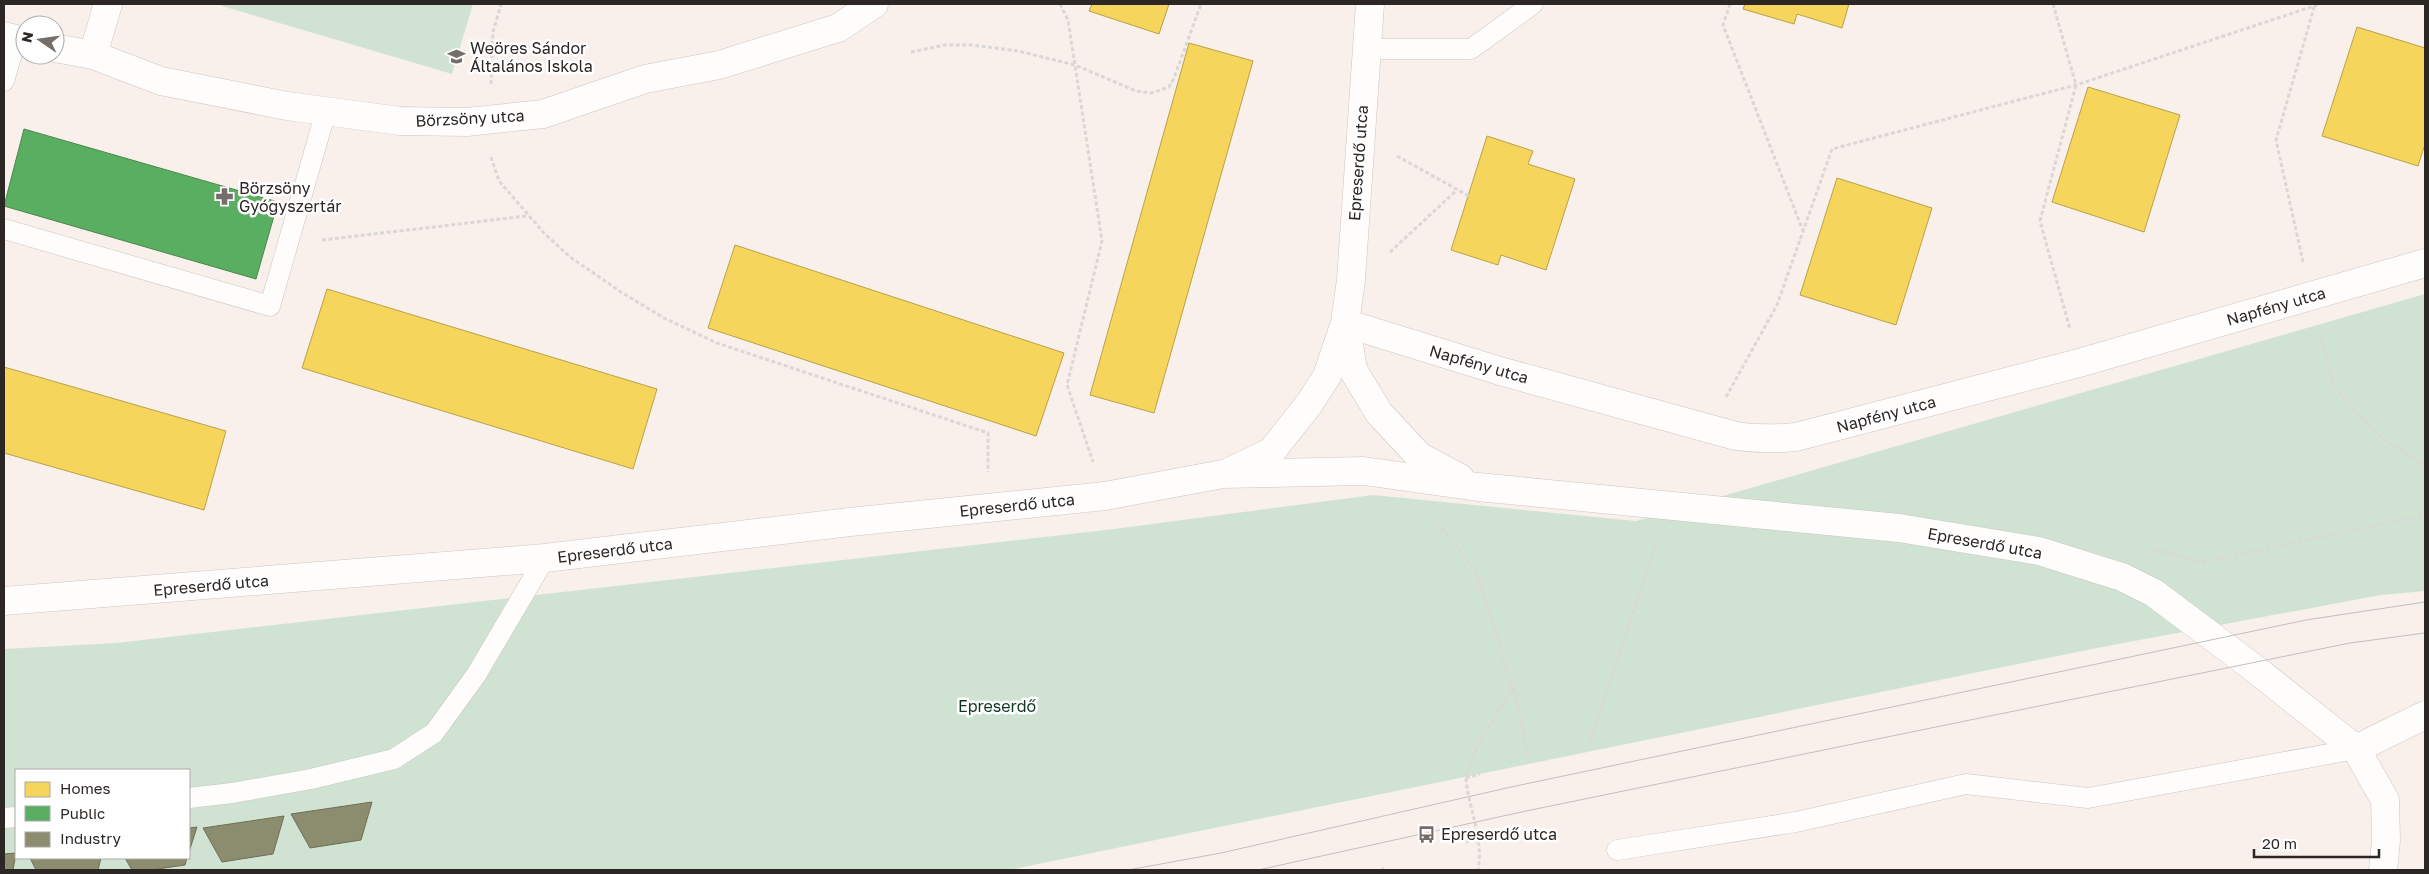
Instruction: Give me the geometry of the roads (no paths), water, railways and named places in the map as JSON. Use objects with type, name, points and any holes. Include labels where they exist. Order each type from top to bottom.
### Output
[{"type":"street","points":[[93,56],[108,4]]},
{"type":"street","name":"Börzsöny utca","points":[[65,50],[93,56],[161,81],[287,106],[400,121],[467,122],[543,114],[645,79],[729,62],[838,28],[874,4]]},
{"type":"street","name":"Epreserdő utca","points":[[1223,474],[1270,452],[1309,404],[1327,376],[1345,323],[1351,280],[1370,4]]},
{"type":"street","name":"Napfény utca","points":[[1345,323],[1500,371],[1757,440],[1796,437],[2079,363],[2425,263]]},
{"type":"street","name":"Epreserdő utca","points":[[1345,323],[1353,370],[1378,413],[1419,456],[1478,487]]},
{"type":"street","name":"Epreserdő utca","points":[[4,601],[545,558],[850,522],[1105,496],[1223,474],[1364,471],[1478,487],[1899,528],[2039,550],[2122,577],[2154,593],[2250,665],[2356,750]]},
{"type":"street","points":[[2383,870],[2386,840],[2385,800],[2356,750],[2425,715]]},
{"type":"lane","points":[[1366,49],[1471,49],[1533,4]]},
{"type":"lane","points":[[4,81],[15,39]]},
{"type":"lane","points":[[4,229],[270,306],[326,111]]},
{"type":"lane","points":[[190,798],[301,781],[394,759],[434,733],[476,676],[545,558]]},
{"type":"lane","points":[[1617,850],[1796,822],[1966,784],[2088,798],[2356,750]]},
{"type":"tram line","points":[[1128,870],[1221,853],[1511,787],[2306,620],[2425,602]]},
{"type":"tram line","points":[[1258,870],[1526,811],[1975,719],[2350,643],[2425,633]]},
{"type":"place","name":"Weöres Sándor Általános Iskola","points":[[456,57]]},
{"type":"place","name":"Börzsöny Gyógyszertár","points":[[225,197]]},
{"type":"place","name":"Epreserdő utca","points":[[1427,834]]},
{"type":"park label","name":"Epreserdő","points":[[997,706]]}]
